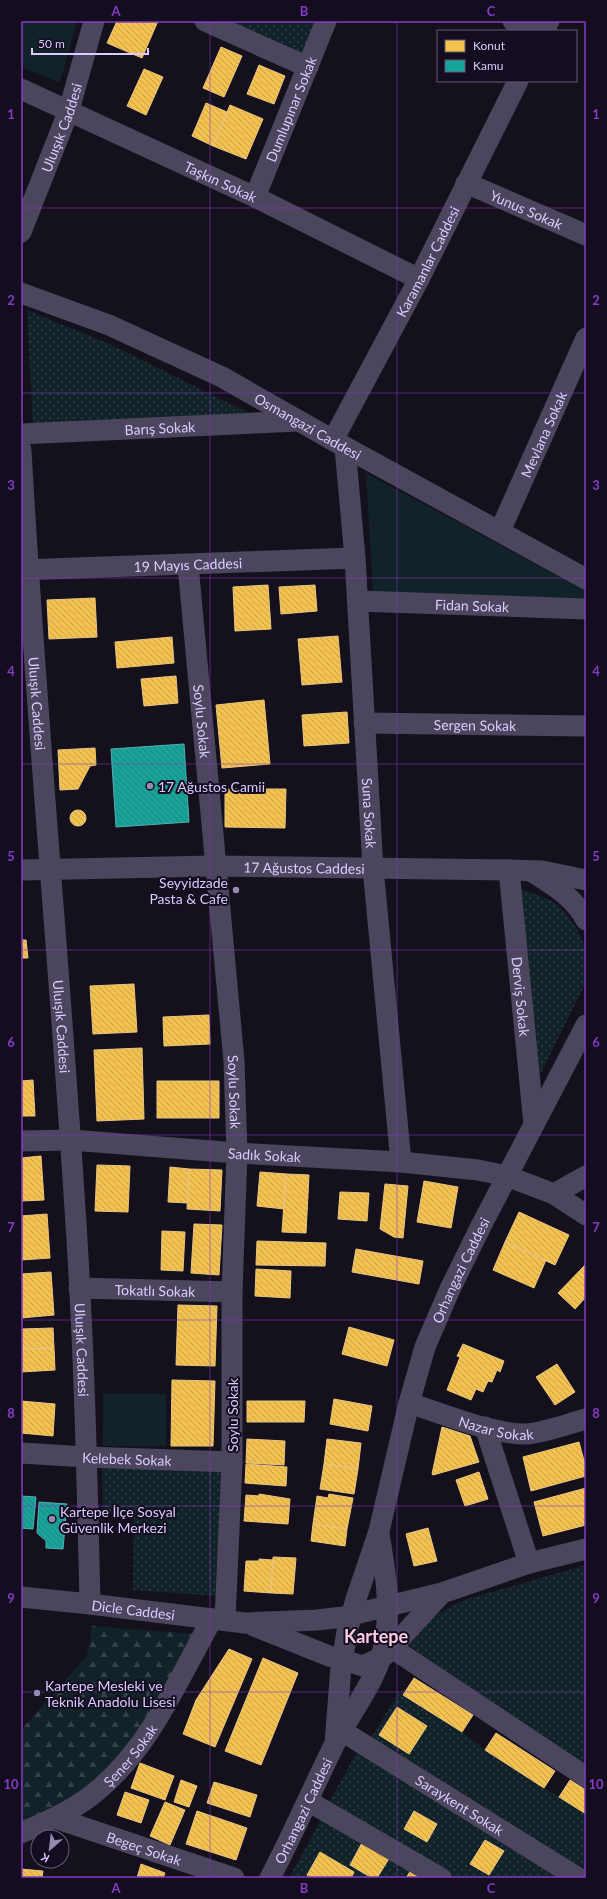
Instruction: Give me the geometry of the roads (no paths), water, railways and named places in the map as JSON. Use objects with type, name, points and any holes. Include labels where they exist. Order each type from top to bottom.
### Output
[{"type":"street","name":"Uluışık Caddesi","points":[[21,232],[69,110],[94,21]]},
{"type":"street","points":[[205,21],[308,67]]},
{"type":"street","name":"Dumlupınar Sokak","points":[[255,197],[326,21]]},
{"type":"street","points":[[513,21],[532,30]]},
{"type":"street","points":[[544,30],[549,21]]},
{"type":"street","name":"Karamanlar Caddesi","points":[[339,444],[466,183],[517,82]]},
{"type":"street","name":"Taşkın Sokak","points":[[21,89],[255,197],[419,279]]},
{"type":"street","name":"Yunus Sokak","points":[[466,183],[586,235]]},
{"type":"street","name":"Osmangazi Caddesi","points":[[21,293],[109,325],[181,357],[235,385],[339,444],[586,579]]},
{"type":"street","name":"Mevlana Sokak","points":[[500,531],[586,338]]},
{"type":"street","name":"Barış Sokak","points":[[21,434],[299,421]]},
{"type":"street","name":"Suna Sokak","points":[[339,444],[355,558],[373,868],[401,1162]]},
{"type":"street","name":"Uluışık Caddesi","points":[[21,450],[24,570],[50,868],[71,1140],[86,1458],[90,1604]]},
{"type":"street","name":"19 Mayıs Caddesi","points":[[24,570],[355,558]]},
{"type":"street","name":"Soylu Sokak","points":[[188,565],[214,866],[234,1061],[237,1152],[232,1292],[232,1462],[227,1620]]},
{"type":"street","name":"Fidan Sokak","points":[[358,601],[586,609]]},
{"type":"street","name":"Sergen Sokak","points":[[364,723],[586,726]]},
{"type":"street","points":[[530,870],[586,864]]},
{"type":"street","name":"17 Ağustos Caddesi","points":[[21,870],[50,868],[214,866],[530,870],[556,873],[586,880]]},
{"type":"street","name":"Derviş Sokak","points":[[509,870],[534,1124]]},
{"type":"street","points":[[530,870],[558,888],[573,902],[586,920]]},
{"type":"street","name":"Orhangazi Caddesi","points":[[339,1737],[342,1661],[352,1614],[379,1531],[418,1368],[435,1323],[507,1176],[586,1025]]},
{"type":"street","name":"Sadık Sokak","points":[[21,1141],[71,1140],[401,1162],[478,1170],[507,1176],[554,1194],[586,1215]]},
{"type":"street","points":[[554,1194],[586,1176]]},
{"type":"street","name":"Tokatlı Sokak","points":[[79,1288],[232,1292]]},
{"type":"street","name":"Nazar Sokak","points":[[409,1403],[485,1427],[506,1432],[525,1434],[586,1419]]},
{"type":"street","points":[[485,1427],[529,1563]]},
{"type":"street","name":"Kelebek Sokak","points":[[21,1452],[86,1458],[232,1462]]},
{"type":"street","points":[[379,1531],[387,1579],[388,1606],[385,1641],[386,1652]]},
{"type":"street","points":[[227,1620],[317,1620],[352,1614],[442,1593],[529,1563],[586,1549]]},
{"type":"street","points":[[227,1620],[342,1661],[363,1666],[386,1652],[442,1593]]},
{"type":"street","name":"Dicle Caddesi","points":[[21,1597],[227,1620]]},
{"type":"street","name":"Şener Sokak","points":[[21,1833],[55,1818],[98,1791],[130,1758],[159,1714],[227,1620]]},
{"type":"street","points":[[386,1652],[586,1777]]},
{"type":"street","name":"Orhangazi Caddesi","points":[[272,1877],[339,1737],[386,1652]]},
{"type":"street","name":"Saraykent Sokak","points":[[339,1737],[578,1878]]},
{"type":"street","points":[[308,1801],[441,1878]]},
{"type":"street","name":"Begeç Sokak","points":[[55,1818],[234,1878]]},
{"type":"place","name":"17 Ağustos Camii","points":[[150,786]]},
{"type":"place","name":"Seyyidzade Pasta & Cafe","points":[[236,890]]},
{"type":"place","name":"Kartepe İlçe Sosyal Güvenlik Merkezi","points":[[52,1519]]},
{"type":"place","name":"Kartepe Mesleki ve Teknik Anadolu Lisesi","points":[[37,1693]]},
{"type":"district","name":"Kartepe","points":[[376,1636]]}]
